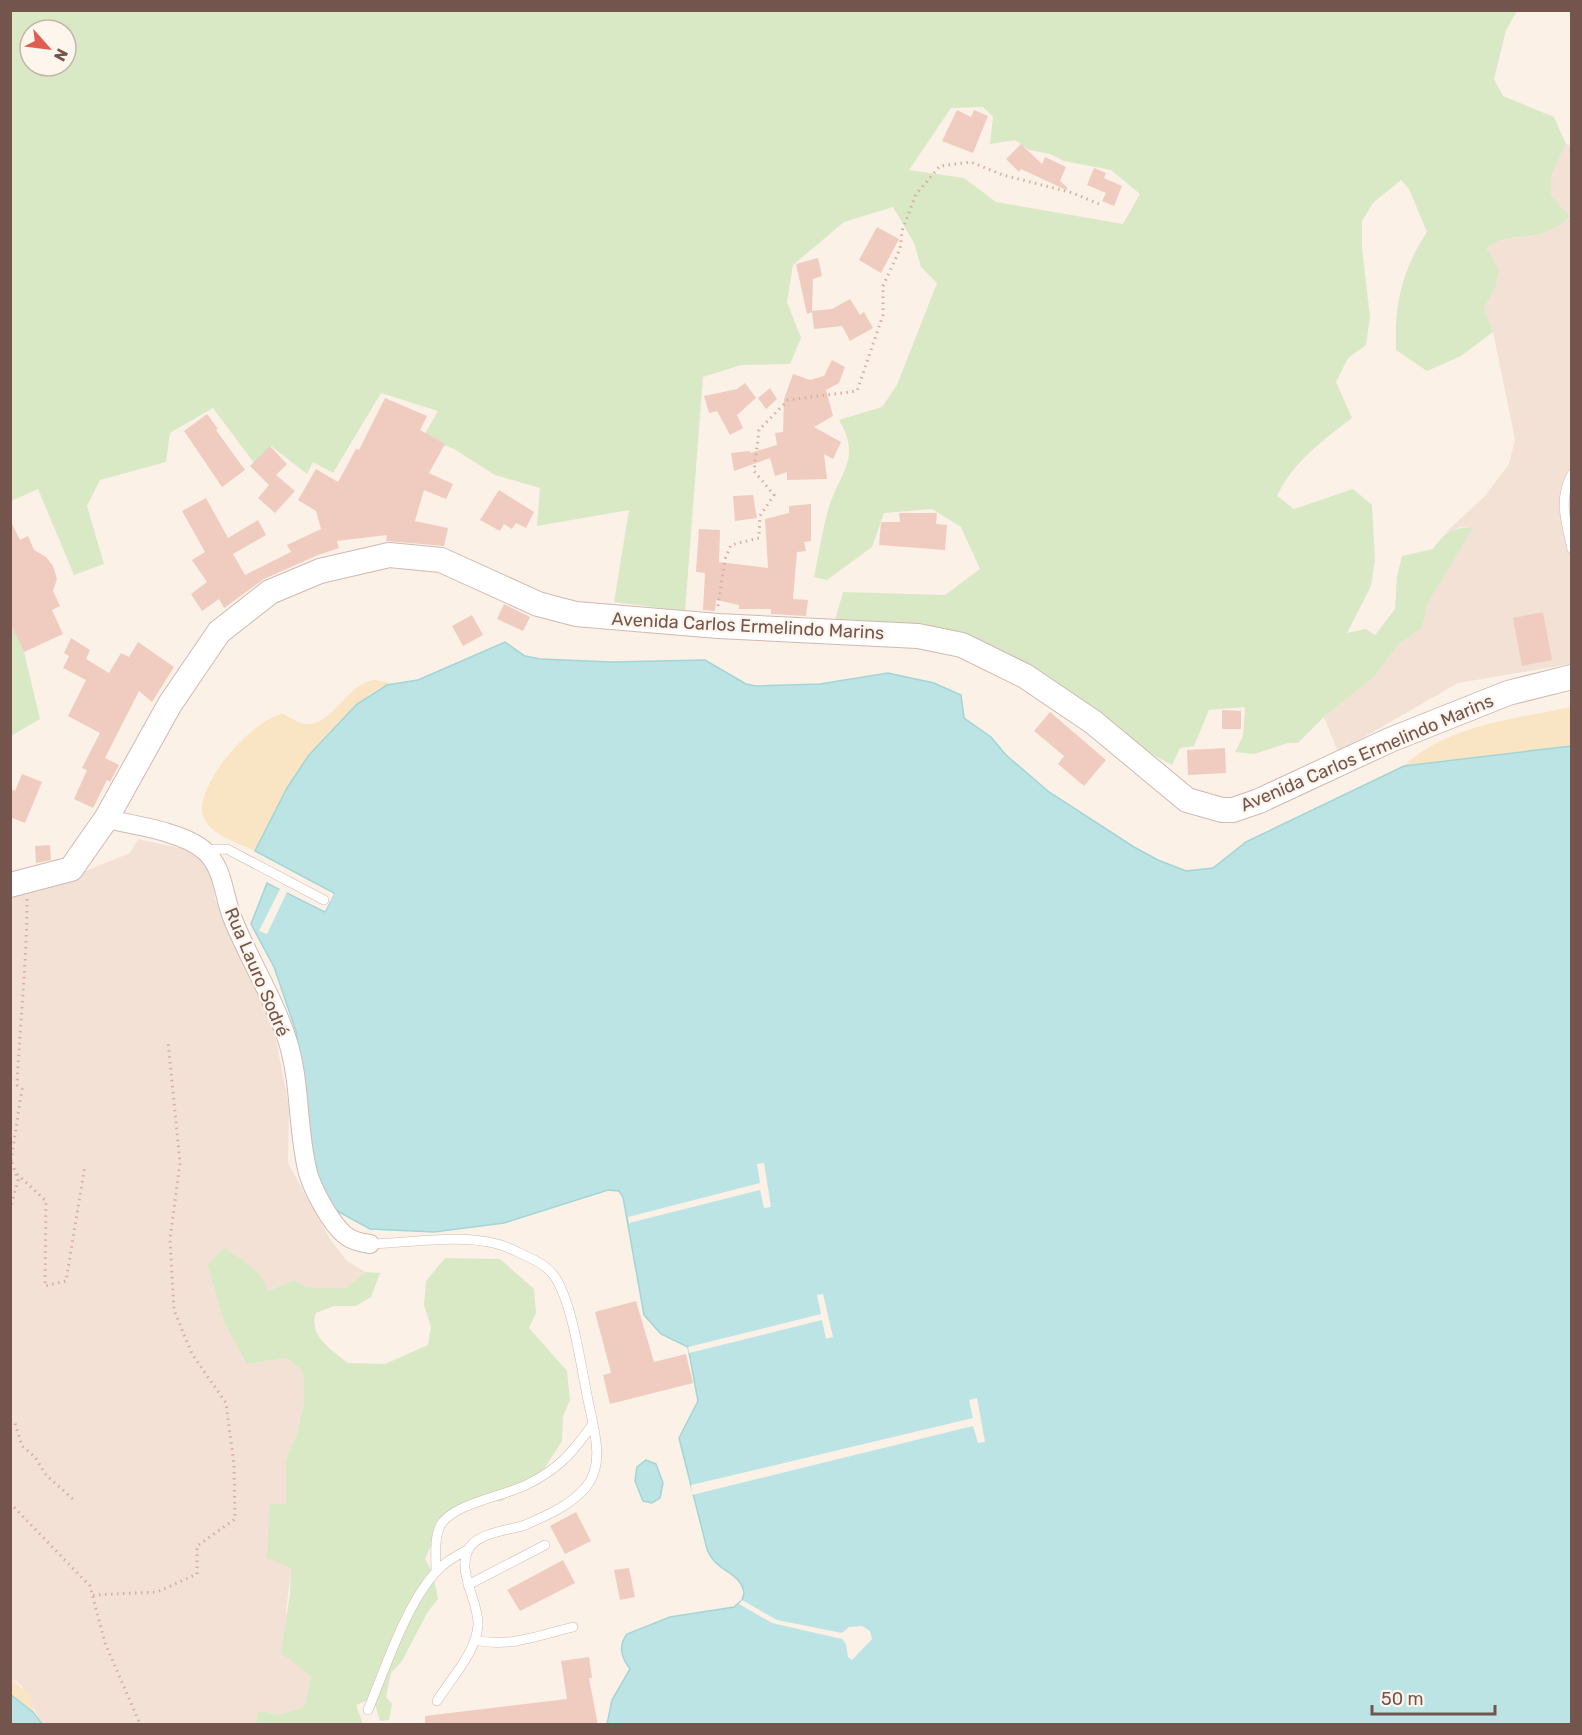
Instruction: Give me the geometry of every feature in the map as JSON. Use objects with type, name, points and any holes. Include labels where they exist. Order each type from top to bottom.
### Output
[{"type":"street","name":"Avenida Carlos Ermelindo Marins","points":[[19,884],[71,869],[106,819],[170,704],[219,632],[270,592],[320,571],[389,555],[441,560],[538,604],[576,614],[718,626],[918,636],[963,645],[1025,676],[1093,722],[1118,741],[1177,794],[1197,805],[1222,810],[1233,810],[1253,804],[1390,740],[1508,693],[1572,677]]},
{"type":"street","name":"Rua Lauro Sodré","points":[[106,819],[177,836],[204,850],[220,872],[232,917],[271,998],[289,1044],[300,1094],[308,1173],[314,1189],[341,1232],[349,1238],[370,1244]]},
{"type":"lane","points":[[1572,474],[1565,486],[1563,502],[1572,549]]},
{"type":"lane","points":[[204,850],[227,849],[324,900]]},
{"type":"lane","points":[[369,1710],[390,1655],[426,1585],[436,1572],[469,1549],[479,1539],[529,1523],[577,1497],[594,1474],[597,1450],[566,1304],[558,1282],[547,1268],[513,1250],[486,1241],[370,1244]]},
{"type":"lane","points":[[436,1572],[436,1539],[440,1525],[451,1513],[526,1485],[568,1459],[593,1424]]},
{"type":"lane","points":[[468,1585],[545,1545]]},
{"type":"lane","points":[[437,1701],[475,1640],[478,1619],[468,1585],[466,1560],[469,1549]]},
{"type":"lane","points":[[475,1640],[494,1644],[510,1643],[573,1627]]},
{"type":"path","points":[[718,626],[724,559],[731,545],[759,538],[760,516],[774,495],[754,471],[759,430],[788,400],[857,391],[883,315],[883,286],[900,249],[902,231],[916,194],[940,166],[971,162],[1002,175],[1073,193],[1099,204]]},
{"type":"path","points":[[10,1210],[18,1180],[11,1160],[22,1089],[17,1085],[20,1014],[27,960],[19,884]]},
{"type":"path","points":[[93,1596],[157,1592],[197,1574],[196,1546],[235,1519],[234,1465],[226,1402],[192,1354],[174,1310],[170,1239],[180,1163],[168,1041]]},
{"type":"path","points":[[17,1174],[46,1202],[45,1286],[66,1281],[86,1165]]},
{"type":"path","points":[[10,1425],[15,1423],[22,1446],[35,1456],[46,1475],[75,1501]]},
{"type":"path","points":[[10,1503],[90,1586],[105,1643],[140,1725]]},
{"type":"shaded area","points":[[1566,144],[1571,145],[1571,664],[1458,683],[1338,752],[1324,717],[1376,675],[1398,645],[1422,628],[1428,603],[1472,528],[1460,527],[1445,533],[1485,496],[1509,464],[1515,439],[1493,332],[1484,309],[1495,288],[1487,250],[1497,239],[1530,237],[1570,218],[1551,195],[1551,176]]},
{"type":"shaded area","points":[[138,839],[184,849],[209,861],[215,899],[274,1029],[289,1107],[288,1163],[330,1239],[346,1260],[365,1272],[346,1288],[308,1287],[294,1280],[266,1291],[207,1265],[225,1325],[247,1364],[287,1358],[303,1372],[304,1401],[297,1433],[286,1460],[286,1504],[291,1568],[286,1613],[311,1675],[304,1707],[278,1715],[264,1711],[257,1713],[256,1724],[42,1724],[22,1686],[11,1678],[10,893],[41,889],[130,853]]},
{"type":"green space","points":[[11,11],[1517,11],[1506,30],[1494,79],[1503,96],[1554,117],[1566,144],[1551,176],[1551,195],[1570,217],[1547,231],[1531,236],[1503,239],[1487,249],[1499,270],[1495,288],[1484,309],[1493,332],[1461,356],[1427,371],[1396,350],[1396,318],[1401,288],[1411,260],[1427,232],[1409,189],[1401,180],[1373,203],[1362,221],[1362,248],[1370,317],[1366,345],[1348,358],[1336,382],[1352,418],[1300,462],[1277,496],[1294,509],[1353,489],[1372,505],[1375,560],[1371,586],[1347,633],[1366,629],[1375,635],[1395,609],[1397,577],[1402,556],[1433,549],[1445,535],[1459,528],[1473,528],[1428,603],[1422,628],[1398,645],[1376,675],[1324,717],[1298,743],[1288,743],[1254,754],[1235,752],[1243,736],[1245,707],[1209,710],[1194,746],[1180,748],[1172,765],[1150,753],[1095,710],[1014,658],[833,627],[843,592],[945,595],[980,569],[961,527],[932,509],[884,513],[872,547],[827,580],[814,577],[829,507],[849,455],[846,433],[839,420],[882,407],[897,385],[937,283],[921,267],[914,243],[893,207],[844,222],[793,265],[787,302],[801,338],[790,364],[741,365],[703,377],[685,611],[614,602],[629,510],[537,526],[540,488],[495,475],[454,449],[423,437],[438,411],[381,393],[333,473],[313,462],[307,474],[271,446],[254,463],[213,408],[170,433],[166,462],[100,480],[87,506],[104,564],[74,575],[38,489],[11,501]],"holes":[[[983,107],[993,117],[990,144],[1015,140],[1029,150],[1050,154],[1064,161],[1111,170],[1140,194],[1123,224],[996,202],[964,178],[909,170],[951,108]]]},
{"type":"green space","points":[[10,623],[24,652],[40,719],[11,736]]},
{"type":"green space","points":[[224,1248],[244,1261],[262,1278],[267,1291],[294,1280],[308,1287],[346,1288],[365,1272],[380,1273],[371,1297],[356,1306],[334,1306],[316,1313],[314,1321],[318,1336],[348,1363],[385,1364],[428,1345],[431,1327],[424,1305],[426,1281],[445,1258],[500,1259],[534,1289],[536,1313],[529,1328],[567,1371],[570,1400],[563,1416],[562,1441],[544,1469],[502,1501],[480,1502],[459,1509],[439,1528],[425,1559],[433,1573],[438,1599],[427,1613],[402,1661],[391,1673],[386,1697],[392,1704],[389,1720],[380,1721],[373,1698],[356,1705],[363,1724],[256,1724],[257,1713],[264,1711],[278,1715],[304,1707],[311,1676],[281,1653],[290,1594],[291,1568],[267,1558],[270,1504],[286,1504],[286,1460],[297,1433],[304,1402],[303,1372],[287,1358],[247,1364],[225,1325],[207,1265]]},
{"type":"sand","points":[[375,680],[393,684],[381,687],[365,697],[334,727],[296,776],[255,851],[225,838],[207,823],[203,816],[202,803],[207,788],[228,755],[257,727],[283,714],[305,724],[315,723],[332,712],[356,688]]},
{"type":"sand","points":[[1571,707],[1571,746],[1404,766],[1421,752],[1461,732],[1505,720]]},
{"type":"sand","points":[[10,1678],[30,1695],[34,1713],[11,1694]]},
{"type":"water","points":[[505,642],[525,656],[540,659],[611,662],[705,660],[746,684],[756,686],[820,684],[888,673],[934,683],[961,695],[964,718],[991,737],[1006,755],[1049,792],[1134,847],[1186,871],[1213,868],[1246,842],[1404,766],[1571,746],[1571,1724],[607,1724],[612,1700],[630,1669],[622,1652],[622,1643],[627,1634],[670,1617],[734,1607],[742,1600],[744,1593],[738,1580],[716,1563],[707,1549],[679,1438],[698,1401],[688,1347],[661,1334],[644,1315],[623,1197],[619,1191],[608,1190],[504,1223],[434,1232],[370,1229],[328,1206],[314,1182],[296,1031],[274,967],[251,924],[267,883],[325,912],[334,893],[255,851],[287,788],[309,755],[357,704],[387,685],[418,680]]},
{"type":"water","points":[[646,1460],[656,1464],[663,1483],[660,1498],[652,1503],[643,1501],[635,1481],[637,1467]]},
{"type":"water","points":[[10,1694],[34,1713],[42,1724],[11,1724]]},
{"type":"pier","points":[[256,855],[334,894],[325,911],[287,892],[267,934],[259,931],[280,889],[265,881],[323,908],[330,894]]},
{"type":"pier","points":[[764,1163],[771,1207],[764,1208],[760,1190],[629,1223],[628,1217],[760,1183],[757,1164]]},
{"type":"pier","points":[[823,1294],[833,1337],[826,1339],[822,1320],[689,1353],[688,1347],[821,1314],[817,1295]]},
{"type":"pier","points":[[977,1398],[985,1442],[978,1443],[973,1426],[692,1495],[691,1485],[973,1418],[969,1400]]},
{"type":"pier","points":[[742,1600],[777,1620],[842,1633],[849,1627],[862,1626],[870,1631],[872,1639],[852,1660],[848,1657],[846,1644],[842,1639],[772,1623],[739,1604]]},
{"type":"building","points":[[957,110],[971,117],[974,110],[988,116],[973,153],[942,141]]},
{"type":"building","points":[[1021,144],[1042,164],[1045,157],[1066,167],[1060,181],[1068,188],[1066,190],[1021,169],[1019,172],[1006,159]]},
{"type":"building","points":[[1094,168],[1106,173],[1104,178],[1122,186],[1114,206],[1102,201],[1106,193],[1087,185]]},
{"type":"building","points":[[877,227],[899,239],[881,273],[859,260]]},
{"type":"building","points":[[818,258],[822,276],[813,279],[812,311],[832,309],[850,299],[860,315],[864,312],[873,328],[850,341],[842,326],[814,329],[812,312],[807,314],[796,264]]},
{"type":"building","points":[[832,360],[845,367],[839,383],[826,390],[833,416],[814,427],[841,442],[833,459],[824,454],[827,479],[787,480],[787,472],[775,476],[770,458],[734,471],[731,453],[750,451],[750,453],[777,445],[775,433],[783,432],[784,399],[793,374],[810,380],[824,376]]},
{"type":"building","points":[[745,383],[756,398],[737,415],[743,428],[730,435],[717,411],[709,413],[704,396],[737,389]]},
{"type":"building","points":[[770,388],[777,399],[766,409],[758,398]]},
{"type":"building","points":[[385,398],[427,416],[420,430],[445,444],[429,473],[453,484],[446,499],[424,490],[415,521],[448,528],[444,546],[386,541],[387,535],[337,541],[339,548],[264,579],[224,608],[219,599],[202,611],[191,594],[207,582],[192,560],[205,552],[182,511],[206,498],[228,538],[258,520],[266,535],[233,554],[245,575],[291,552],[287,545],[321,529],[316,511],[298,500],[316,469],[338,482],[356,449],[359,450]]},
{"type":"building","points":[[207,414],[245,470],[222,487],[184,431]]},
{"type":"building","points":[[270,446],[287,464],[276,475],[295,491],[275,513],[258,498],[269,485],[250,466]]},
{"type":"building","points":[[499,490],[534,512],[526,528],[516,523],[512,529],[504,524],[500,531],[480,520]]},
{"type":"building","points":[[753,495],[757,518],[735,521],[733,496]]},
{"type":"building","points":[[811,504],[811,541],[804,542],[806,551],[797,552],[793,599],[808,600],[806,616],[771,614],[771,609],[739,609],[739,605],[716,600],[715,611],[703,610],[705,573],[696,572],[699,529],[720,530],[719,562],[768,568],[765,519],[789,513],[789,506]]},
{"type":"building","points":[[899,513],[937,513],[936,524],[947,525],[945,550],[879,545],[881,522],[900,522]]},
{"type":"building","points":[[10,520],[20,540],[28,536],[34,550],[46,557],[53,566],[57,579],[53,591],[60,606],[52,610],[63,634],[24,652],[10,623]]},
{"type":"building","points":[[504,604],[530,617],[523,631],[497,619]]},
{"type":"building","points":[[1543,612],[1552,660],[1522,666],[1513,618]]},
{"type":"building","points":[[472,615],[483,635],[463,646],[452,626]]},
{"type":"building","points":[[71,638],[90,650],[86,659],[109,673],[121,653],[129,657],[138,642],[174,667],[152,702],[139,691],[105,758],[119,765],[110,782],[107,780],[93,808],[74,799],[87,770],[82,768],[100,733],[68,716],[86,680],[63,668],[69,656],[64,653]]},
{"type":"building","points":[[1222,710],[1241,711],[1241,729],[1222,729]]},
{"type":"building","points":[[1050,712],[1106,760],[1084,786],[1058,764],[1064,756],[1034,731]]},
{"type":"building","points":[[1225,748],[1226,773],[1188,775],[1187,750]]},
{"type":"building","points":[[22,774],[42,782],[25,823],[10,817],[10,789],[15,791]]},
{"type":"building","points":[[50,845],[51,860],[36,863],[35,846]]},
{"type":"building","points":[[636,1301],[654,1362],[686,1354],[693,1383],[610,1404],[603,1375],[611,1373],[595,1312]]},
{"type":"building","points":[[576,1512],[591,1541],[565,1554],[550,1526]]},
{"type":"building","points":[[563,1560],[575,1583],[520,1611],[507,1590]]},
{"type":"building","points":[[629,1568],[635,1597],[620,1600],[614,1570]]},
{"type":"building","points":[[589,1657],[592,1678],[589,1678],[598,1725],[425,1725],[425,1716],[567,1699],[561,1661]]}]
